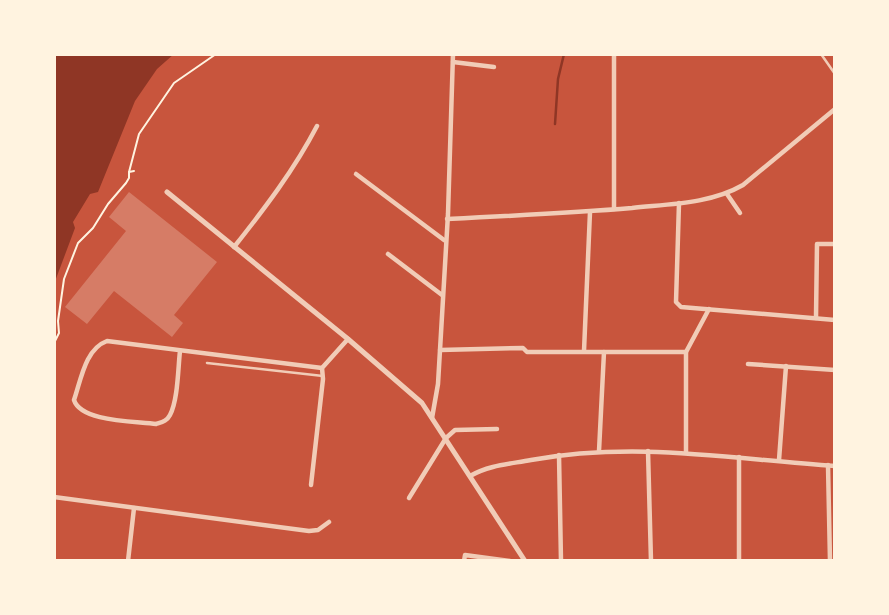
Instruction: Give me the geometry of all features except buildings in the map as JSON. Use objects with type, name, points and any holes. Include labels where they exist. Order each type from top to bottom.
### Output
[{"type":"street","points":[[432,418],[437,402],[440,350],[453,54]]},
{"type":"street","points":[[614,54],[614,209]]},
{"type":"street","points":[[453,62],[494,67]]},
{"type":"street","points":[[447,219],[590,212],[679,204],[727,194],[743,185],[835,109]]},
{"type":"street","points":[[233,247],[278,191],[303,154],[317,126]]},
{"type":"street","points":[[356,174],[444,241]]},
{"type":"street","points":[[167,192],[348,339],[422,403],[526,561]]},
{"type":"street","points":[[727,194],[740,214]]},
{"type":"street","points":[[679,204],[676,302],[681,307],[835,320]]},
{"type":"street","points":[[584,351],[590,212]]},
{"type":"street","points":[[816,318],[817,244],[835,244]]},
{"type":"street","points":[[388,254],[442,296]]},
{"type":"street","points":[[686,452],[686,352],[709,309]]},
{"type":"street","points":[[311,485],[322,368],[348,339]]},
{"type":"street","points":[[180,351],[173,406],[170,418],[164,422],[156,424],[89,415],[76,407],[74,400],[91,352],[97,345],[107,341],[322,368]]},
{"type":"street","points":[[440,350],[523,348],[527,352],[686,352]]},
{"type":"street","points":[[599,451],[604,352]]},
{"type":"street","points":[[748,364],[835,370]]},
{"type":"street","points":[[779,460],[786,366]]},
{"type":"street","points":[[409,498],[446,438],[455,430],[497,429]]},
{"type":"street","points":[[470,476],[481,469],[599,451],[686,452],[835,466]]},
{"type":"street","points":[[648,451],[651,561]]},
{"type":"street","points":[[559,455],[561,561]]},
{"type":"street","points":[[739,457],[739,561]]},
{"type":"street","points":[[828,465],[830,561]]},
{"type":"street","points":[[54,497],[309,531],[318,530],[329,522]]},
{"type":"street","points":[[128,561],[134,508]]},
{"type":"street","points":[[464,561],[465,555],[510,561]]},
{"type":"lane","points":[[821,54],[835,74]]},
{"type":"lane","points":[[207,363],[323,376]]},
{"type":"path","points":[[54,343],[59,333],[58,321],[64,279],[78,243],[93,228],[114,196],[127,183],[139,134],[174,83],[216,54]]},
{"type":"path","points":[[129,172],[134,171]]},
{"type":"shaded area","points":[[54,54],[174,54],[157,69],[135,101],[98,192],[90,194],[73,222],[75,228],[54,284]]},
{"type":"waterway","points":[[555,124],[558,79],[564,54]]}]
